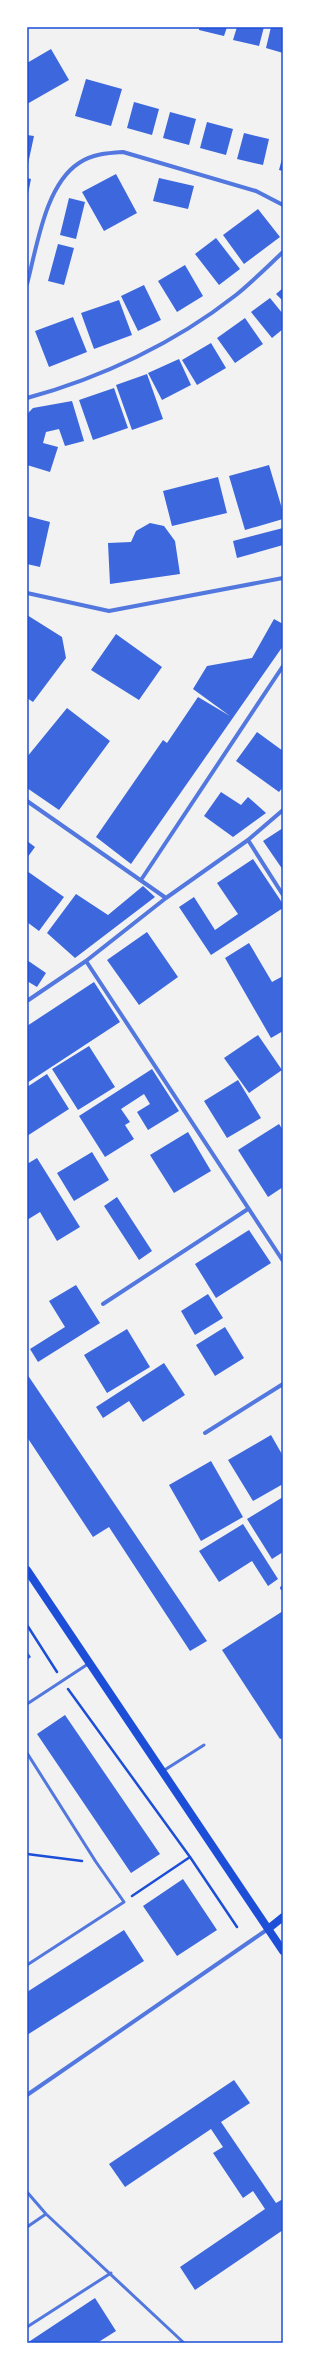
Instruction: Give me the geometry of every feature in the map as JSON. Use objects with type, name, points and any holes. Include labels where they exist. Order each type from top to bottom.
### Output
[{"type":"main road","points":[[27,1570],[283,1950]]},
{"type":"main road","points":[[268,1929],[283,1918]]},
{"type":"street","points":[[27,284],[50,202],[61,180],[79,163],[100,154],[122,152],[256,191],[283,205]]},
{"type":"street","points":[[27,398],[70,387],[170,339],[236,295],[283,252]]},
{"type":"street","points":[[27,593],[109,611],[283,578]]},
{"type":"street","points":[[141,880],[283,666]]},
{"type":"street","points":[[27,802],[166,898]]},
{"type":"street","points":[[27,1001],[86,962],[166,898],[248,840],[283,810]]},
{"type":"street","points":[[248,840],[283,895]]},
{"type":"street","points":[[86,962],[283,1260]]},
{"type":"street","points":[[103,1304],[248,1209]]},
{"type":"street","points":[[205,1433],[283,1384]]},
{"type":"street","points":[[27,2095],[268,1929]]},
{"type":"lane","points":[[27,1704],[90,1664]]},
{"type":"lane","points":[[163,1772],[204,1745]]},
{"type":"lane","points":[[27,1753],[96,1862],[124,1902],[27,1965]]},
{"type":"lane","points":[[27,2192],[46,2214],[111,2273],[184,2343]]},
{"type":"lane","points":[[27,2227],[46,2214]]},
{"type":"lane","points":[[27,2327],[111,2273]]},
{"type":"path","points":[[27,1625],[63,1681],[190,1857],[237,1927]]},
{"type":"path","points":[[27,1854],[96,1862]]},
{"type":"path","points":[[124,1902],[190,1857]]},
{"type":"building","points":[[199,27],[227,27],[224,36],[199,30]]},
{"type":"building","points":[[237,27],[264,27],[259,46],[233,40]]},
{"type":"building","points":[[271,27],[283,27],[283,53],[266,48]]},
{"type":"building","points":[[51,49],[69,80],[27,104],[27,63]]},
{"type":"building","points":[[86,79],[122,89],[111,126],[75,116]]},
{"type":"building","points":[[134,102],[159,109],[152,135],[127,128]]},
{"type":"building","points":[[170,112],[196,119],[189,145],[163,138]]},
{"type":"building","points":[[207,122],[233,129],[226,155],[200,148]]},
{"type":"building","points":[[244,133],[269,139],[263,165],[237,159]]},
{"type":"building","points":[[27,135],[34,136],[28,164],[27,164]]},
{"type":"building","points":[[283,155],[283,171],[279,170]]},
{"type":"building","points":[[116,174],[137,213],[104,231],[82,192]]},
{"type":"building","points":[[27,178],[31,179],[28,194],[27,194]]},
{"type":"building","points":[[159,178],[194,186],[188,209],[153,201]]},
{"type":"building","points":[[69,198],[85,202],[76,239],[60,235]]},
{"type":"building","points":[[258,209],[280,237],[244,264],[223,235]]},
{"type":"building","points":[[216,238],[240,269],[219,285],[195,254]]},
{"type":"building","points":[[58,244],[74,248],[64,285],[48,281]]},
{"type":"building","points":[[185,265],[203,296],[177,312],[158,281]]},
{"type":"building","points":[[144,285],[161,320],[138,331],[121,296]]},
{"type":"building","points":[[283,288],[283,301],[276,294]]},
{"type":"building","points":[[270,298],[283,314],[283,329],[272,338],[251,312]]},
{"type":"building","points":[[119,300],[132,335],[94,349],[81,313]]},
{"type":"building","points":[[73,317],[87,352],[49,367],[35,331]]},
{"type":"building","points":[[245,318],[263,344],[235,363],[217,338]]},
{"type":"building","points":[[211,343],[226,368],[197,385],[182,360]]},
{"type":"building","points":[[179,359],[191,385],[162,400],[148,373]]},
{"type":"building","points":[[147,374],[163,419],[132,430],[116,385]]},
{"type":"building","points":[[114,388],[128,428],[93,440],[79,400]]},
{"type":"building","points":[[72,401],[84,441],[65,446],[59,429],[46,432],[43,443],[58,447],[50,472],[27,465],[27,414],[33,408]]},
{"type":"building","points":[[269,465],[283,512],[283,519],[245,530],[229,476]]},
{"type":"building","points":[[218,477],[227,513],[172,526],[163,491]]},
{"type":"building","points":[[27,516],[50,522],[40,567],[27,564]]},
{"type":"building","points":[[150,523],[164,526],[175,541],[180,574],[110,584],[108,543],[131,542],[136,531]]},
{"type":"building","points":[[283,528],[283,545],[237,558],[233,541]]},
{"type":"building","points":[[27,615],[62,637],[66,658],[33,702],[27,698]]},
{"type":"building","points":[[274,619],[283,624],[283,646],[131,864],[96,837],[163,740],[167,743],[198,697],[230,716],[193,689],[207,666],[252,658]]},
{"type":"building","points":[[116,634],[162,667],[139,700],[91,670]]},
{"type":"building","points":[[67,708],[110,741],[59,810],[27,788],[27,757]]},
{"type":"building","points":[[257,732],[283,751],[283,787],[279,792],[236,761]]},
{"type":"building","points":[[221,792],[241,805],[248,797],[266,813],[233,837],[204,816]]},
{"type":"building","points":[[283,828],[283,870],[263,841]]},
{"type":"building","points":[[27,841],[35,847],[27,858]]},
{"type":"building","points":[[253,859],[283,904],[283,908],[211,955],[179,907],[194,897],[215,930],[238,914],[217,883]]},
{"type":"building","points":[[27,871],[64,897],[39,931],[27,922]]},
{"type":"building","points":[[143,886],[155,897],[75,958],[47,933],[76,894],[108,915]]},
{"type":"building","points":[[147,932],[178,977],[139,1005],[107,960]]},
{"type":"building","points":[[249,943],[272,982],[283,976],[283,1031],[271,1038],[225,958]]},
{"type":"building","points":[[27,960],[46,973],[37,987],[27,981]]},
{"type":"building","points":[[94,982],[120,1022],[27,1083],[27,1026]]},
{"type":"building","points":[[258,1035],[282,1070],[249,1093],[224,1058]]},
{"type":"building","points":[[89,1046],[115,1087],[78,1110],[52,1069]]},
{"type":"building","points":[[152,1069],[179,1111],[148,1130],[137,1112],[150,1104],[144,1094],[121,1109],[130,1122],[125,1125],[134,1139],[105,1157],[79,1116]]},
{"type":"building","points":[[47,1074],[69,1109],[27,1136],[27,1087]]},
{"type":"building","points":[[238,1080],[261,1118],[227,1138],[204,1101]]},
{"type":"building","points":[[279,1124],[283,1130],[283,1187],[268,1197],[238,1150]]},
{"type":"building","points":[[188,1132],[211,1171],[174,1193],[150,1155]]},
{"type":"building","points":[[92,1152],[109,1180],[74,1201],[57,1173]]},
{"type":"building","points":[[37,1158],[80,1227],[57,1241],[40,1212],[27,1220],[27,1164]]},
{"type":"building","points":[[117,1197],[152,1251],[139,1260],[104,1206]]},
{"type":"building","points":[[249,1230],[271,1263],[216,1298],[195,1264]]},
{"type":"building","points":[[76,1285],[100,1323],[38,1362],[30,1349],[65,1327],[49,1301]]},
{"type":"building","points":[[208,1294],[223,1318],[195,1335],[181,1311]]},
{"type":"building","points":[[225,1327],[244,1358],[215,1376],[196,1345]]},
{"type":"building","points":[[127,1329],[150,1367],[107,1393],[84,1355]]},
{"type":"building","points":[[164,1363],[185,1395],[143,1422],[129,1401],[103,1418],[96,1407]]},
{"type":"building","points":[[27,1374],[207,1641],[190,1651],[109,1527],[93,1537],[27,1437]]},
{"type":"building","points":[[271,1435],[283,1456],[283,1484],[253,1501],[228,1460]]},
{"type":"building","points":[[211,1461],[243,1517],[201,1541],[169,1485]]},
{"type":"building","points":[[283,1497],[283,1552],[272,1559],[247,1519]]},
{"type":"building","points":[[243,1524],[278,1579],[268,1586],[252,1561],[219,1582],[199,1551]]},
{"type":"building","points":[[283,1611],[283,1738],[280,1739],[222,1650]]},
{"type":"building","points":[[27,1651],[31,1657],[27,1660]]},
{"type":"building","points":[[65,1715],[160,1854],[131,1873],[37,1734]]},
{"type":"building","points":[[183,1879],[217,1930],[177,1956],[143,1906]]},
{"type":"building","points":[[124,1930],[144,1961],[27,2035],[27,1992]]},
{"type":"building","points":[[234,2080],[250,2103],[221,2122],[276,2203],[283,2199],[283,2230],[195,2290],[180,2267],[265,2209],[253,2191],[243,2198],[213,2153],[223,2147],[211,2129],[125,2187],[109,2164]]},
{"type":"building","points":[[95,2298],[116,2331],[97,2343],[27,2343]]}]
